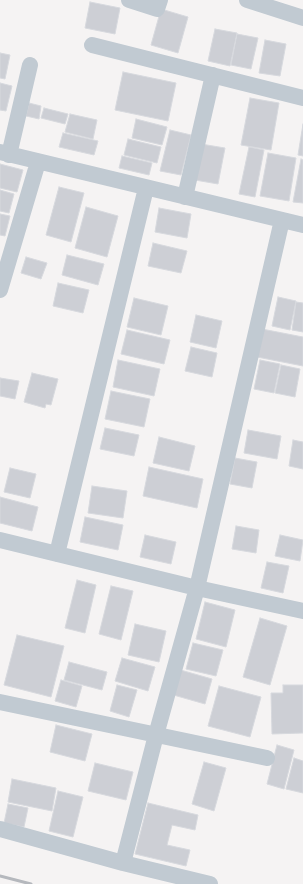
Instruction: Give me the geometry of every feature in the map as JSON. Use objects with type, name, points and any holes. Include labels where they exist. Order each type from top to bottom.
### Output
[{"type":"street","points":[[129,0],[157,9],[160,0]]},
{"type":"street","points":[[247,0],[303,18]]},
{"type":"street","points":[[92,44],[303,98]]},
{"type":"street","points":[[30,65],[4,154],[303,226]]},
{"type":"street","points":[[185,197],[213,75]]},
{"type":"street","points":[[0,290],[38,162]]},
{"type":"street","points":[[57,554],[146,188]]},
{"type":"street","points":[[123,863],[156,735],[197,588],[282,220]]},
{"type":"street","points":[[0,540],[197,588],[303,611]]},
{"type":"street","points":[[0,702],[267,758]]},
{"type":"street","points":[[0,829],[123,863],[210,884]]},
{"type":"building","points":[[90,2],[120,8],[115,34],[85,28]]},
{"type":"building","points":[[161,9],[188,17],[178,53],[151,45]]},
{"type":"building","points":[[215,29],[237,33],[230,66],[208,61]]},
{"type":"building","points":[[237,34],[258,38],[251,69],[231,65]]},
{"type":"building","points":[[265,40],[286,44],[280,76],[259,73]]},
{"type":"building","points":[[0,53],[10,55],[5,79],[0,78]]},
{"type":"building","points":[[123,72],[176,83],[168,121],[115,110]]},
{"type":"building","points":[[0,83],[12,86],[6,111],[0,110]]},
{"type":"building","points":[[250,98],[279,103],[271,150],[241,145]]},
{"type":"building","points":[[29,103],[41,106],[39,119],[26,116]]},
{"type":"building","points":[[44,108],[68,114],[65,124],[41,118]]},
{"type":"building","points":[[70,114],[97,120],[93,139],[65,132]]},
{"type":"building","points":[[136,119],[167,127],[162,145],[132,138]]},
{"type":"building","points":[[303,124],[303,156],[298,155]]},
{"type":"building","points":[[170,130],[191,135],[181,175],[160,171]]},
{"type":"building","points":[[63,133],[98,141],[94,155],[59,147]]},
{"type":"building","points":[[128,139],[161,147],[157,163],[124,155]]},
{"type":"building","points":[[201,144],[225,148],[218,184],[195,180]]},
{"type":"building","points":[[249,147],[264,150],[255,197],[239,194]]},
{"type":"building","points":[[268,153],[296,158],[289,201],[260,196]]},
{"type":"building","points":[[122,156],[152,163],[149,175],[119,168]]},
{"type":"building","points":[[301,159],[303,160],[303,203],[293,202]]},
{"type":"building","points":[[0,164],[23,170],[17,192],[0,188]]},
{"type":"building","points":[[59,187],[84,193],[71,242],[46,235]]},
{"type":"building","points":[[0,190],[14,194],[9,213],[0,211]]},
{"type":"building","points":[[86,207],[118,216],[107,257],[75,248]]},
{"type":"building","points":[[159,208],[191,214],[187,238],[155,232]]},
{"type":"building","points":[[0,214],[10,216],[5,236],[0,235]]},
{"type":"building","points":[[153,243],[187,251],[181,273],[148,266]]},
{"type":"building","points":[[67,255],[104,264],[98,285],[62,275]]},
{"type":"building","points":[[26,257],[47,263],[41,279],[21,273]]},
{"type":"building","points":[[58,283],[89,290],[83,313],[53,306]]},
{"type":"building","points":[[278,297],[296,301],[290,330],[272,326]]},
{"type":"building","points":[[134,298],[168,306],[161,335],[127,327]]},
{"type":"building","points":[[296,302],[303,303],[303,332],[292,330]]},
{"type":"building","points":[[196,315],[222,321],[216,348],[190,342]]},
{"type":"building","points":[[262,329],[303,337],[303,366],[257,357]]},
{"type":"building","points":[[127,330],[170,340],[164,364],[121,354]]},
{"type":"building","points":[[191,347],[217,353],[212,377],[185,371]]},
{"type":"building","points":[[118,360],[160,369],[154,396],[113,387]]},
{"type":"building","points":[[260,360],[280,364],[274,393],[254,389]]},
{"type":"building","points":[[281,365],[300,369],[295,397],[275,393]]},
{"type":"building","points":[[32,373],[58,379],[51,405],[46,404],[45,408],[24,402]]},
{"type":"building","points":[[0,378],[19,381],[15,399],[0,396]]},
{"type":"building","points":[[111,391],[150,399],[144,427],[105,419]]},
{"type":"building","points":[[105,428],[139,435],[134,456],[100,449]]},
{"type":"building","points":[[248,430],[281,436],[277,459],[244,453]]},
{"type":"building","points":[[159,437],[195,446],[189,471],[153,463]]},
{"type":"building","points":[[293,440],[303,442],[303,469],[289,466]]},
{"type":"building","points":[[235,458],[257,462],[252,488],[230,484]]},
{"type":"building","points":[[149,467],[203,479],[197,508],[143,496]]},
{"type":"building","points":[[10,468],[36,474],[30,498],[4,492]]},
{"type":"building","points":[[92,486],[127,491],[123,518],[88,513]]},
{"type":"building","points":[[0,497],[38,507],[32,531],[0,523]]},
{"type":"building","points":[[85,517],[123,525],[118,550],[80,542]]},
{"type":"building","points":[[236,526],[259,530],[256,553],[232,549]]},
{"type":"building","points":[[145,535],[176,542],[171,564],[140,557]]},
{"type":"building","points":[[280,535],[303,540],[300,561],[275,556]]},
{"type":"building","points":[[267,562],[289,566],[283,593],[261,588]]},
{"type":"building","points":[[77,580],[96,585],[85,633],[65,628]]},
{"type":"building","points":[[111,586],[133,591],[121,640],[99,634]]},
{"type":"building","points":[[205,602],[235,610],[226,647],[196,639]]},
{"type":"building","points":[[260,618],[287,626],[270,685],[243,677]]},
{"type":"building","points":[[135,624],[166,631],[159,662],[128,655]]},
{"type":"building","points":[[17,635],[64,646],[51,697],[4,685]]},
{"type":"building","points":[[193,643],[223,650],[216,676],[186,669]]},
{"type":"building","points":[[122,658],[155,667],[148,691],[115,681]]},
{"type":"building","points":[[69,662],[107,672],[102,690],[64,680]]},
{"type":"building","points":[[177,669],[212,679],[205,704],[170,694]]},
{"type":"building","points":[[61,680],[82,686],[76,707],[55,701]]},
{"type":"building","points":[[117,685],[137,690],[129,717],[110,711]]},
{"type":"building","points":[[283,685],[303,685],[303,733],[272,734],[271,693],[283,693]]},
{"type":"building","points":[[219,686],[261,697],[250,737],[208,726]]},
{"type":"building","points":[[56,725],[92,734],[85,761],[50,752]]},
{"type":"building","points":[[277,745],[294,750],[284,789],[267,784]]},
{"type":"building","points":[[294,758],[303,761],[303,793],[286,789]]},
{"type":"building","points":[[204,762],[226,768],[214,811],[192,804]]},
{"type":"building","points":[[95,763],[133,772],[126,800],[88,791]]},
{"type":"building","points":[[12,779],[56,788],[52,811],[8,802]]},
{"type":"building","points":[[58,791],[83,797],[73,837],[49,831]]},
{"type":"building","points":[[148,803],[198,815],[195,830],[172,825],[167,845],[190,850],[186,866],[135,854]]},
{"type":"building","points":[[8,804],[28,808],[24,827],[4,823]]},
{"type":"railway","points":[[0,876],[31,884]]}]
